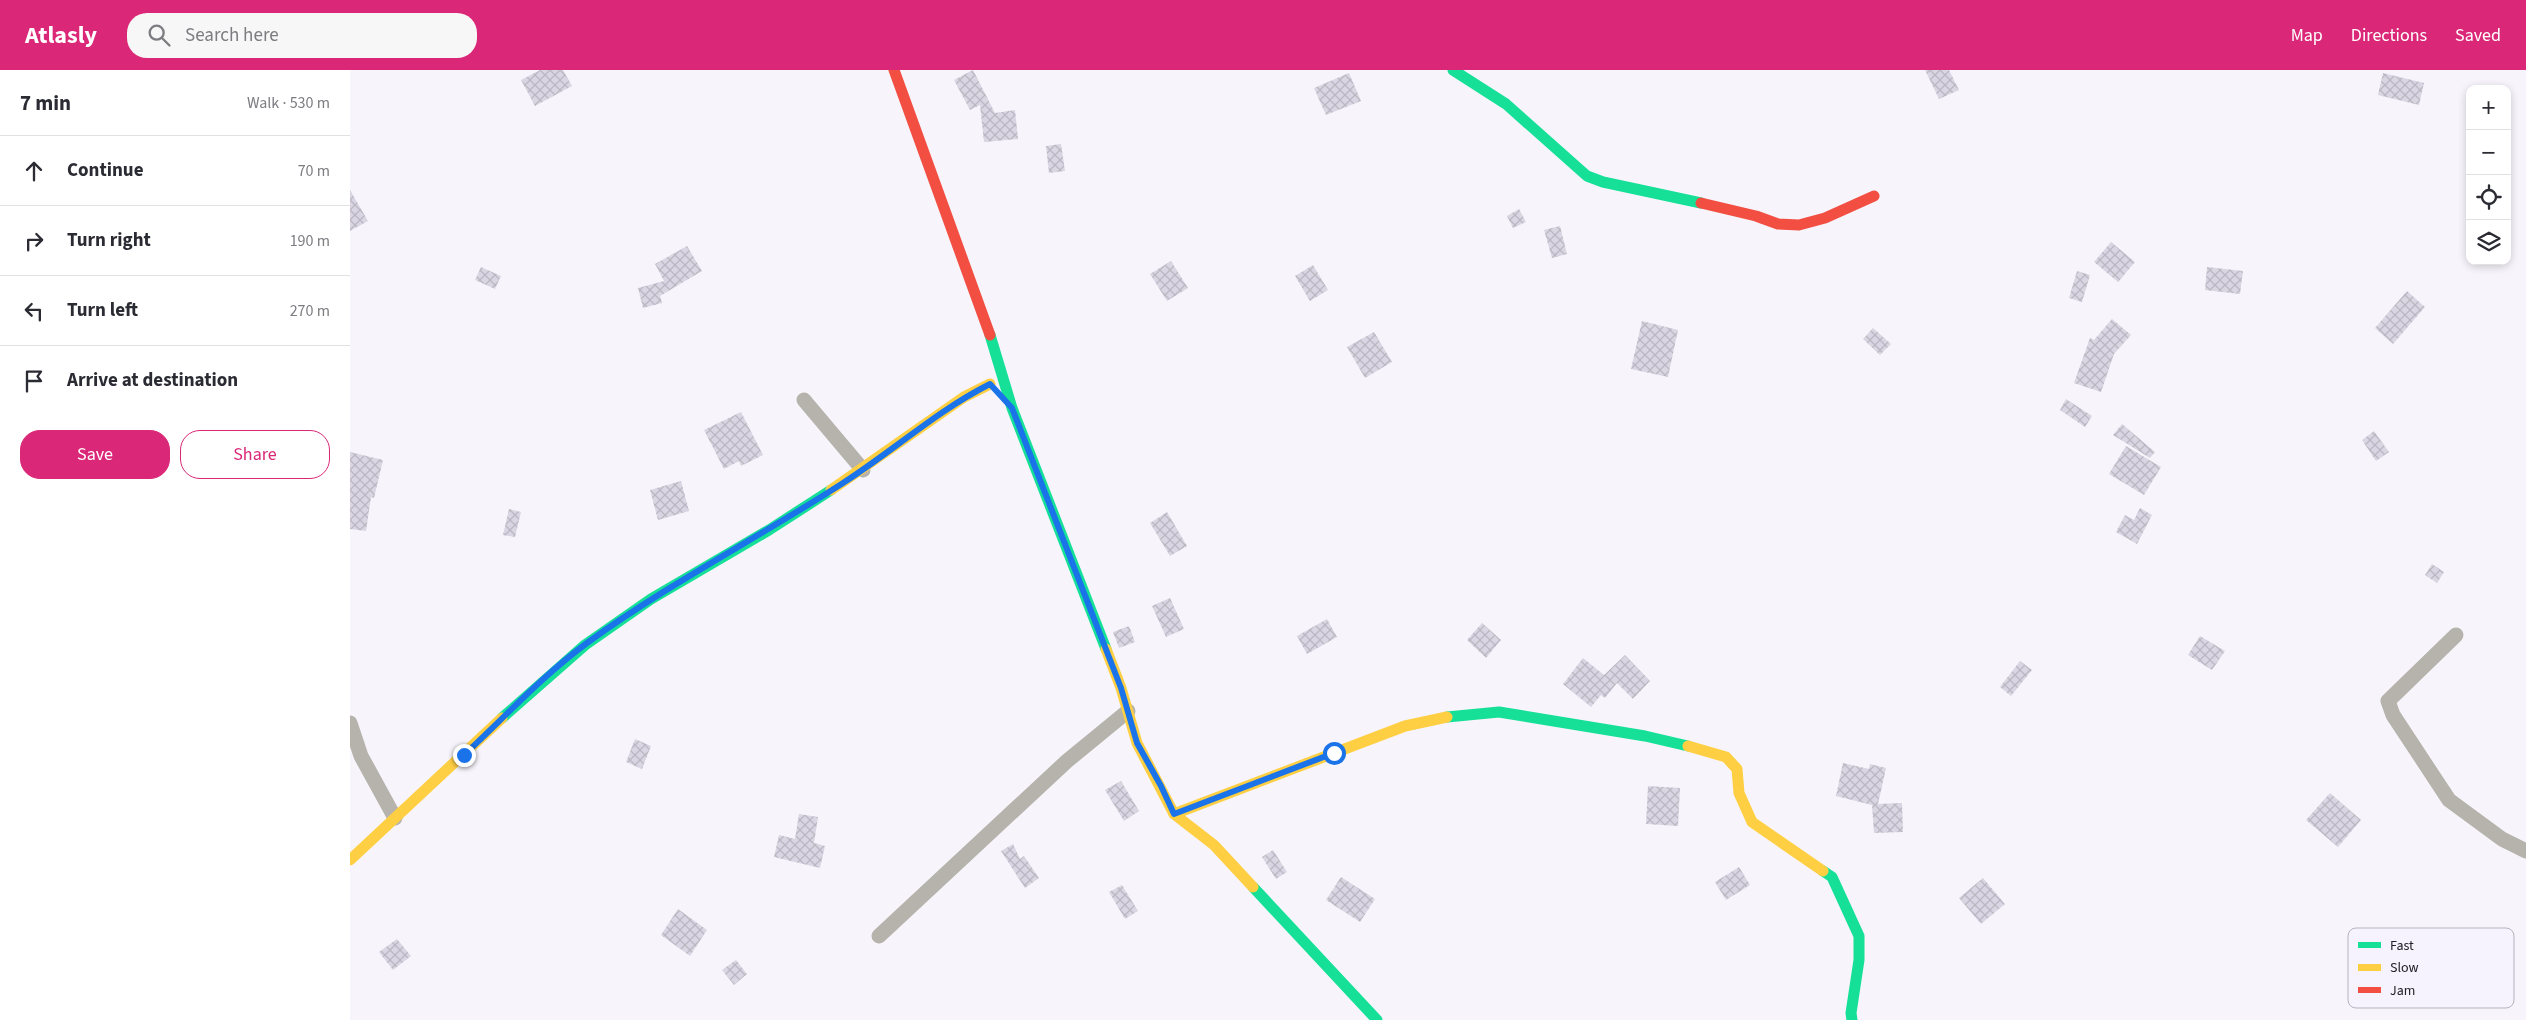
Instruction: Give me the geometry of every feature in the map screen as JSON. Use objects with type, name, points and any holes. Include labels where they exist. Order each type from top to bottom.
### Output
[{"type":"street","points":[[894,70],[911,112],[995,348],[1012,408],[1121,688],[1137,743],[1174,814],[1214,845],[1377,1020]]},
{"type":"street","points":[[1453,70],[1506,104],[1586,176],[1603,182],[1649,190],[1756,216],[1778,224],[1799,225],[1825,218],[1874,196]]},
{"type":"street","points":[[990,384],[995,348]]},
{"type":"street","points":[[990,384],[1012,408]]},
{"type":"street","points":[[350,860],[522,699],[585,645],[651,599],[769,530],[863,470],[964,397],[990,384]]},
{"type":"street","points":[[804,400],[863,470]]},
{"type":"street","points":[[2456,634],[2388,702],[2393,716],[2449,800],[2502,839],[2526,851]]},
{"type":"street","points":[[879,936],[1067,761],[1128,711]]},
{"type":"street","points":[[1174,814],[1405,726],[1446,717],[1499,712],[1645,736],[1699,748],[1726,757],[1737,769],[1739,793],[1752,822],[1832,877],[1859,936],[1859,960],[1850,1013],[1852,1020]]},
{"type":"street","points":[[350,723],[361,756],[396,818]]},
{"type":"building","points":[[540,70],[563,70],[572,86],[535,106],[521,80]]},
{"type":"building","points":[[973,70],[995,113],[1015,110],[1018,139],[984,142],[980,105],[970,110],[954,80]]},
{"type":"building","points":[[1925,70],[1949,70],[1959,90],[1939,99]]},
{"type":"building","points":[[1349,73],[1361,101],[1326,115],[1314,88]]},
{"type":"building","points":[[2383,73],[2424,83],[2419,105],[2378,95]]},
{"type":"building","points":[[1061,144],[1065,171],[1049,173],[1046,146]]},
{"type":"building","points":[[350,190],[368,221],[350,231]]},
{"type":"building","points":[[1519,209],[1526,222],[1513,228],[1507,216]]},
{"type":"building","points":[[1560,226],[1567,254],[1552,258],[1544,230]]},
{"type":"building","points":[[2111,242],[2135,262],[2118,282],[2094,262]]},
{"type":"building","points":[[687,246],[702,271],[660,296],[662,303],[643,308],[638,288],[664,281],[655,264]]},
{"type":"building","points":[[1171,261],[1188,288],[1167,301],[1150,274]]},
{"type":"building","points":[[1313,265],[1328,290],[1310,301],[1295,276]]},
{"type":"building","points":[[481,267],[501,276],[495,289],[475,280]]},
{"type":"building","points":[[2207,267],[2243,271],[2240,294],[2205,290]]},
{"type":"building","points":[[2077,271],[2090,275],[2082,302],[2069,298]]},
{"type":"building","points":[[2407,291],[2425,307],[2393,344],[2375,328]]},
{"type":"building","points":[[2112,319],[2131,335],[2114,354],[2101,392],[2074,383],[2090,338],[2094,340]]},
{"type":"building","points":[[1642,321],[1678,330],[1668,377],[1631,369]]},
{"type":"building","points":[[1873,328],[1891,344],[1880,355],[1863,339]]},
{"type":"building","points":[[1374,332],[1392,362],[1365,378],[1347,347]]},
{"type":"building","points":[[2066,399],[2092,416],[2085,427],[2060,410]]},
{"type":"building","points":[[741,412],[763,455],[741,466],[739,461],[724,469],[704,430]]},
{"type":"building","points":[[2122,424],[2155,452],[2150,458],[2113,435]]},
{"type":"building","points":[[2374,431],[2389,452],[2376,461],[2362,440]]},
{"type":"building","points":[[2126,446],[2161,467],[2144,495],[2109,474]]},
{"type":"building","points":[[350,452],[383,460],[374,498],[371,497],[366,531],[350,529]]},
{"type":"building","points":[[681,481],[689,511],[658,520],[650,490]]},
{"type":"building","points":[[2140,508],[2152,515],[2137,544],[2116,532],[2125,515],[2134,520]]},
{"type":"building","points":[[509,509],[521,512],[515,537],[503,535]]},
{"type":"building","points":[[1167,512],[1187,546],[1170,556],[1150,523]]},
{"type":"building","points":[[2432,564],[2444,572],[2437,583],[2425,575]]},
{"type":"building","points":[[1170,598],[1184,629],[1166,637],[1152,606]]},
{"type":"building","points":[[1327,619],[1337,637],[1307,654],[1297,636]]},
{"type":"building","points":[[1482,623],[1501,640],[1486,658],[1467,640]]},
{"type":"building","points":[[1129,626],[1135,642],[1119,648],[1113,632]]},
{"type":"building","points":[[2200,636],[2225,651],[2212,670],[2188,655]]},
{"type":"building","points":[[1625,655],[1650,681],[1633,699],[1617,683],[1605,698],[1601,695],[1591,707],[1563,684],[1583,658],[1604,675]]},
{"type":"building","points":[[2020,661],[2032,670],[2011,696],[2000,687]]},
{"type":"building","points":[[635,739],[651,746],[642,769],[626,762]]},
{"type":"building","points":[[1843,763],[1869,769],[1870,764],[1886,768],[1878,804],[1902,803],[1903,832],[1874,833],[1872,805],[1836,796]]},
{"type":"building","points":[[1121,781],[1139,811],[1124,821],[1105,790]]},
{"type":"building","points":[[1648,786],[1680,788],[1678,826],[1646,824]]},
{"type":"building","points":[[2330,793],[2361,820],[2338,847],[2306,820]]},
{"type":"building","points":[[799,814],[818,817],[814,843],[825,846],[820,868],[774,857],[779,835],[795,839]]},
{"type":"building","points":[[1013,844],[1020,859],[1024,856],[1039,878],[1025,888],[1001,851]]},
{"type":"building","points":[[1273,850],[1287,872],[1276,879],[1262,857]]},
{"type":"building","points":[[1739,867],[1750,885],[1726,900],[1715,882]]},
{"type":"building","points":[[1341,877],[1375,899],[1360,922],[1326,900]]},
{"type":"building","points":[[1983,878],[2005,904],[1981,924],[1959,898]]},
{"type":"building","points":[[1122,885],[1138,911],[1125,919],[1109,892]]},
{"type":"building","points":[[678,909],[707,930],[690,956],[661,935]]},
{"type":"building","points":[[397,939],[411,956],[393,970],[379,952]]},
{"type":"building","points":[[736,960],[747,974],[734,985],[722,970]]},
{"type":"traffic: fast","points":[[1453,70],[1506,104],[1587,176],[1603,182],[1701,203]]},
{"type":"traffic: fast","points":[[990,335],[1012,408],[1106,649]]},
{"type":"traffic: fast","points":[[502,718],[585,645],[651,599],[769,530],[831,490]]},
{"type":"traffic: fast","points":[[1447,717],[1499,712],[1645,736],[1688,746]]},
{"type":"traffic: fast","points":[[1823,871],[1832,877],[1859,936],[1859,960],[1851,1013],[1852,1020]]},
{"type":"traffic: fast","points":[[1253,887],[1377,1020]]},
{"type":"traffic: slow","points":[[831,490],[964,397],[990,384]]},
{"type":"traffic: slow","points":[[1106,649],[1121,688],[1137,743],[1174,814],[1214,845],[1253,887]]},
{"type":"traffic: slow","points":[[1174,814],[1405,726],[1447,717]]},
{"type":"traffic: slow","points":[[350,860],[502,718]]},
{"type":"traffic: slow","points":[[1688,746],[1726,757],[1737,769],[1739,793],[1752,822],[1823,871]]},
{"type":"traffic: jam","points":[[894,70],[990,335]]},
{"type":"traffic: jam","points":[[1701,203],[1756,216],[1778,224],[1799,225],[1825,218],[1874,196]]},
{"type":"route","points":[[464,755],[522,699],[585,645],[651,599],[769,530],[883,458],[964,397],[990,384],[1012,408],[1121,688],[1137,743],[1174,814],[1334,753]]}]
